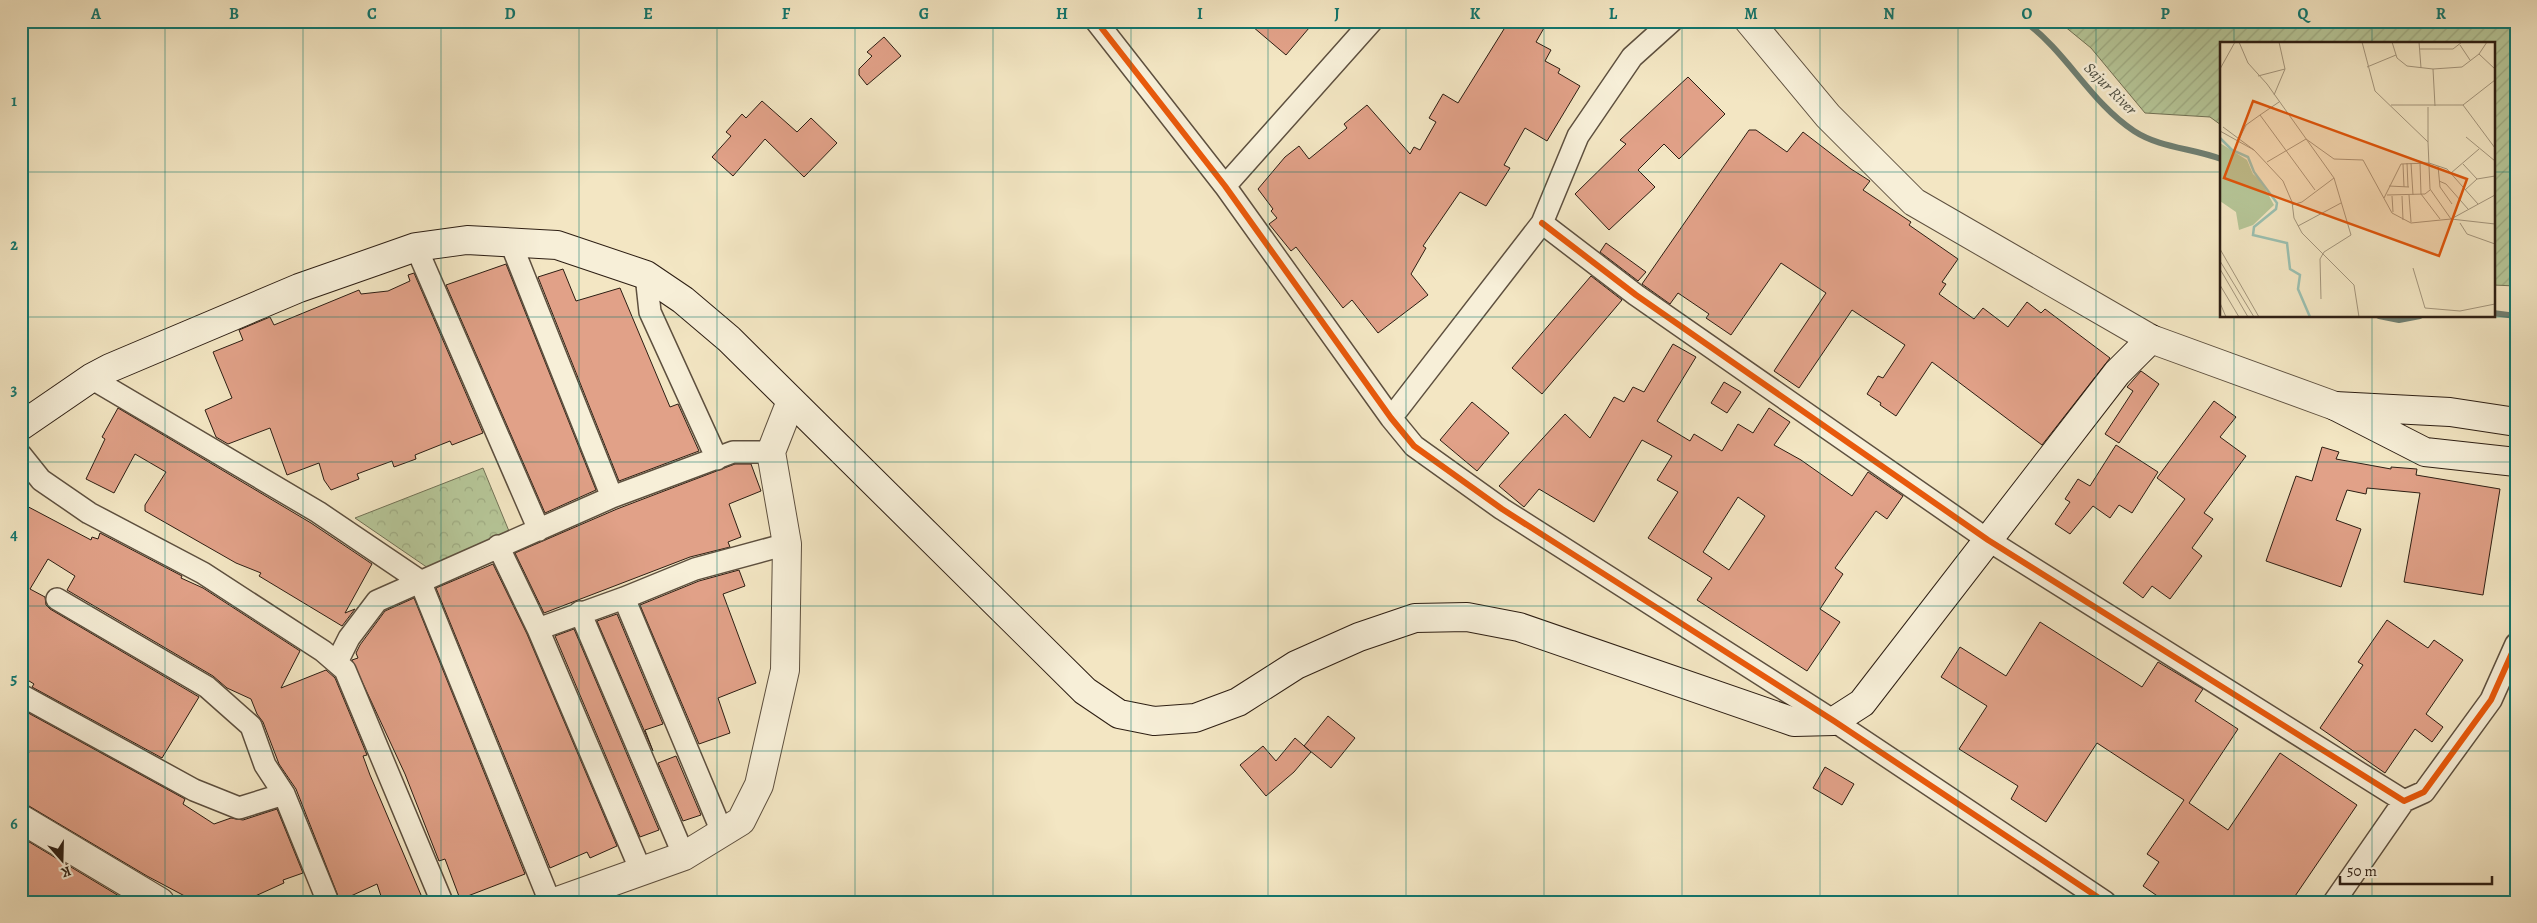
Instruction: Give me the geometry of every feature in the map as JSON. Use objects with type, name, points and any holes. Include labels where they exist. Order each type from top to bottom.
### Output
[{"type":"main road","points":[[1748,21],[1828,116],[1914,202],[2151,339],[2335,406],[2425,452],[2516,462]]},
{"type":"main road","points":[[21,426],[91,378],[299,288],[416,247],[467,240],[557,245],[646,275],[683,300],[729,339],[1086,691],[1119,714],[1154,721],[1195,718],[1238,702],[1296,665],[1359,637],[1415,618],[1467,618],[1519,627],[1794,722],[1834,721],[1862,703],[2117,373],[2151,339]]},
{"type":"main road","points":[[555,902],[684,856],[741,820],[759,785],[785,670],[787,544],[771,452],[791,401]]},
{"type":"main road","points":[[2335,406],[2450,412],[2516,422]]},
{"type":"main road","points":[[21,819],[160,902]]},
{"type":"street","points":[[1096,21],[1225,186],[1414,446],[1502,509],[1834,721],[2105,902]]},
{"type":"street","points":[[1225,186],[1372,21]]},
{"type":"street","points":[[1392,418],[1542,223],[1578,136],[1632,57],[1672,21]]},
{"type":"street","points":[[1542,223],[1636,295],[1988,540],[2404,801]]},
{"type":"street","points":[[510,241],[612,497]]},
{"type":"street","points":[[416,247],[539,530]]},
{"type":"street","points":[[646,275],[650,312],[717,459]]},
{"type":"street","points":[[91,378],[318,512],[420,581],[550,902]]},
{"type":"street","points":[[337,662],[348,638],[377,601],[612,497],[733,452],[771,452]]},
{"type":"street","points":[[21,455],[41,480],[89,513],[203,573],[323,651],[346,670],[442,902]]},
{"type":"street","points":[[538,629],[580,612],[624,598],[695,569],[787,544]]},
{"type":"street","points":[[498,546],[538,629],[641,871]]},
{"type":"street","points":[[624,598],[722,832]]},
{"type":"street","points":[[58,599],[207,687],[251,726],[265,764],[284,794],[328,902]]},
{"type":"street","points":[[580,612],[684,856]]},
{"type":"street","points":[[2334,902],[2404,801],[2424,792],[2491,700],[2516,644]]},
{"type":"street","points":[[21,695],[194,790],[239,808],[284,794]]},
{"type":"green space","points":[[2058,21],[2516,21],[2516,286],[2494,285],[2494,42],[2220,42],[2220,124],[2210,117],[2145,113],[2091,48]]},
{"type":"green space","points":[[483,468],[511,536],[428,568],[355,518]]},
{"type":"building","points":[[1246,21],[1315,21],[1286,55]]},
{"type":"building","points":[[1509,21],[1548,21],[1536,42],[1551,50],[1545,61],[1560,69],[1558,73],[1580,86],[1547,141],[1525,128],[1504,165],[1510,168],[1486,206],[1460,192],[1423,246],[1426,248],[1411,274],[1428,295],[1378,333],[1352,300],[1343,308],[1296,247],[1291,251],[1269,224],[1277,218],[1271,211],[1273,209],[1258,189],[1285,157],[1299,146],[1309,159],[1347,128],[1344,124],[1367,105],[1410,154],[1414,147],[1420,150],[1436,122],[1429,118],[1443,94],[1458,103]]},
{"type":"building","points":[[884,37],[901,56],[867,85],[859,75],[859,69],[872,56],[867,52]]},
{"type":"building","points":[[1688,77],[1725,114],[1679,159],[1664,144],[1638,170],[1655,187],[1609,230],[1575,194],[1626,144],[1620,140]]},
{"type":"building","points":[[762,101],[797,132],[811,118],[837,143],[804,177],[765,139],[733,176],[712,157],[731,136],[726,132],[742,114],[746,118]]},
{"type":"building","points":[[1749,130],[1756,130],[1787,152],[1803,132],[1851,169],[1870,181],[1863,190],[1911,222],[1909,225],[1958,259],[1942,282],[1946,284],[1939,294],[1974,319],[1983,308],[2008,327],[2027,302],[2041,313],[2045,309],[2110,358],[2042,445],[1932,362],[1896,416],[1880,405],[1881,403],[1867,394],[1878,376],[1883,378],[1905,345],[1852,310],[1799,388],[1774,371],[1826,293],[1781,263],[1731,335],[1706,318],[1709,314],[1678,293],[1670,304],[1642,284]]},
{"type":"building","points":[[1606,243],[1646,272],[1638,281],[1600,252]]},
{"type":"building","points":[[506,264],[596,490],[545,513],[446,285]]},
{"type":"building","points":[[563,269],[576,301],[620,288],[670,407],[678,404],[699,451],[619,481],[538,277]]},
{"type":"building","points":[[414,273],[483,433],[452,445],[450,441],[415,455],[416,459],[394,467],[392,461],[357,474],[359,479],[331,490],[324,480],[319,463],[287,475],[270,428],[228,444],[216,437],[205,410],[232,398],[213,352],[243,340],[239,330],[270,317],[274,325],[359,290],[361,294],[388,291],[410,281],[408,275]]},
{"type":"building","points":[[1591,276],[1622,300],[1542,394],[1512,368]]},
{"type":"building","points":[[1673,344],[1696,357],[1657,421],[1690,441],[1694,434],[1722,451],[1738,424],[1753,433],[1769,408],[1790,422],[1774,445],[1801,460],[1852,496],[1868,472],[1903,496],[1887,519],[1876,511],[1835,568],[1843,574],[1820,609],[1840,622],[1807,671],[1697,600],[1712,578],[1648,538],[1678,492],[1657,480],[1672,456],[1642,440],[1594,522],[1539,489],[1524,507],[1499,486],[1565,414],[1590,438],[1614,397],[1624,402],[1633,387],[1644,392]],"holes":[[[1738,497],[1765,516],[1729,570],[1703,552]]]},
{"type":"building","points":[[2141,371],[2159,384],[2119,443],[2105,434],[2133,391],[2127,387]]},
{"type":"building","points":[[1724,382],[1741,392],[1727,413],[1711,403]]},
{"type":"building","points":[[2214,401],[2236,417],[2220,437],[2246,456],[2204,513],[2213,519],[2192,548],[2202,556],[2170,599],[2152,586],[2143,598],[2123,583],[2185,499],[2157,478]]},
{"type":"building","points":[[1472,402],[1509,433],[1477,471],[1440,440]]},
{"type":"building","points":[[118,408],[311,523],[372,564],[345,613],[355,609],[342,626],[259,576],[261,573],[236,563],[145,511],[145,505],[166,472],[135,454],[114,493],[86,479],[105,439],[102,437]]},
{"type":"building","points":[[2116,445],[2158,472],[2132,513],[2119,505],[2110,518],[2093,506],[2070,534],[2055,524],[2070,502],[2065,499],[2078,479],[2090,486]]},
{"type":"building","points":[[2322,447],[2339,452],[2336,459],[2391,469],[2391,467],[2417,469],[2416,475],[2500,489],[2483,595],[2404,582],[2420,493],[2367,488],[2366,494],[2347,490],[2336,520],[2361,529],[2341,587],[2266,561],[2296,476],[2312,481]]},
{"type":"building","points":[[735,464],[751,464],[761,491],[729,504],[741,537],[728,542],[730,547],[690,557],[544,613],[515,553],[617,509]]},
{"type":"building","points":[[21,503],[91,540],[92,537],[98,539],[100,533],[182,576],[181,578],[203,588],[300,651],[281,688],[326,670],[335,678],[367,755],[363,756],[370,775],[424,902],[383,902],[377,884],[340,901],[296,789],[279,764],[263,722],[257,714],[251,699],[227,688],[213,676],[67,590],[75,576],[48,559],[30,589],[45,597],[46,605],[50,609],[199,697],[162,758],[32,687],[34,684],[21,676]]},
{"type":"building","points":[[493,564],[527,634],[617,846],[590,858],[587,852],[550,868],[436,588]]},
{"type":"building","points":[[739,570],[745,586],[723,594],[756,683],[718,698],[730,733],[699,744],[640,605],[699,581]]},
{"type":"building","points":[[414,598],[525,874],[460,899],[445,859],[439,861],[405,774],[352,660],[358,658],[356,653],[360,645],[385,611]]},
{"type":"building","points":[[617,614],[663,724],[645,730],[653,751],[597,621]]},
{"type":"building","points":[[2387,620],[2428,648],[2434,640],[2463,660],[2426,714],[2443,727],[2432,742],[2415,729],[2385,773],[2320,728],[2363,665],[2358,662]]},
{"type":"building","points":[[2040,622],[2142,687],[2158,662],[2203,689],[2195,701],[2238,729],[2189,803],[2228,830],[2280,753],[2357,805],[2291,902],[2166,902],[2143,886],[2159,862],[2147,854],[2184,800],[2097,743],[2046,822],[2011,799],[2018,786],[1959,749],[1987,706],[1941,677],[1960,647],[2006,676]]},
{"type":"building","points":[[574,629],[659,830],[640,837],[555,636]]},
{"type":"building","points":[[21,709],[185,799],[183,804],[214,824],[231,818],[243,820],[277,809],[303,873],[283,880],[284,883],[253,897],[254,902],[196,902],[21,803],[21,765],[29,752],[21,747]]},
{"type":"building","points":[[1328,716],[1355,738],[1331,768],[1304,746]]},
{"type":"building","points":[[1295,738],[1311,752],[1294,772],[1266,796],[1240,765],[1263,746],[1276,761]]},
{"type":"building","points":[[676,756],[701,815],[683,821],[658,763]]},
{"type":"building","points":[[1825,767],[1854,784],[1842,805],[1813,788]]},
{"type":"building","points":[[21,837],[129,902],[21,902]]},
{"type":"waterway","name":"Sajur River","points":[[2024,21],[2053,47],[2104,106],[2134,131],[2154,141],[2220,159]]},
{"type":"waterway","name":"Sajur River","points":[[2494,313],[2516,316]]},
{"type":"waterway","name":"Sajur River","points":[[2389,318],[2399,320],[2410,318]]},
{"type":"cycle path","points":[[1096,21],[1225,186],[1391,418],[1414,446],[1502,509],[1834,721],[2105,902]]},
{"type":"cycle path","points":[[1542,223],[1636,295],[1988,540],[2404,801],[2424,792],[2491,700],[2516,644]]}]
